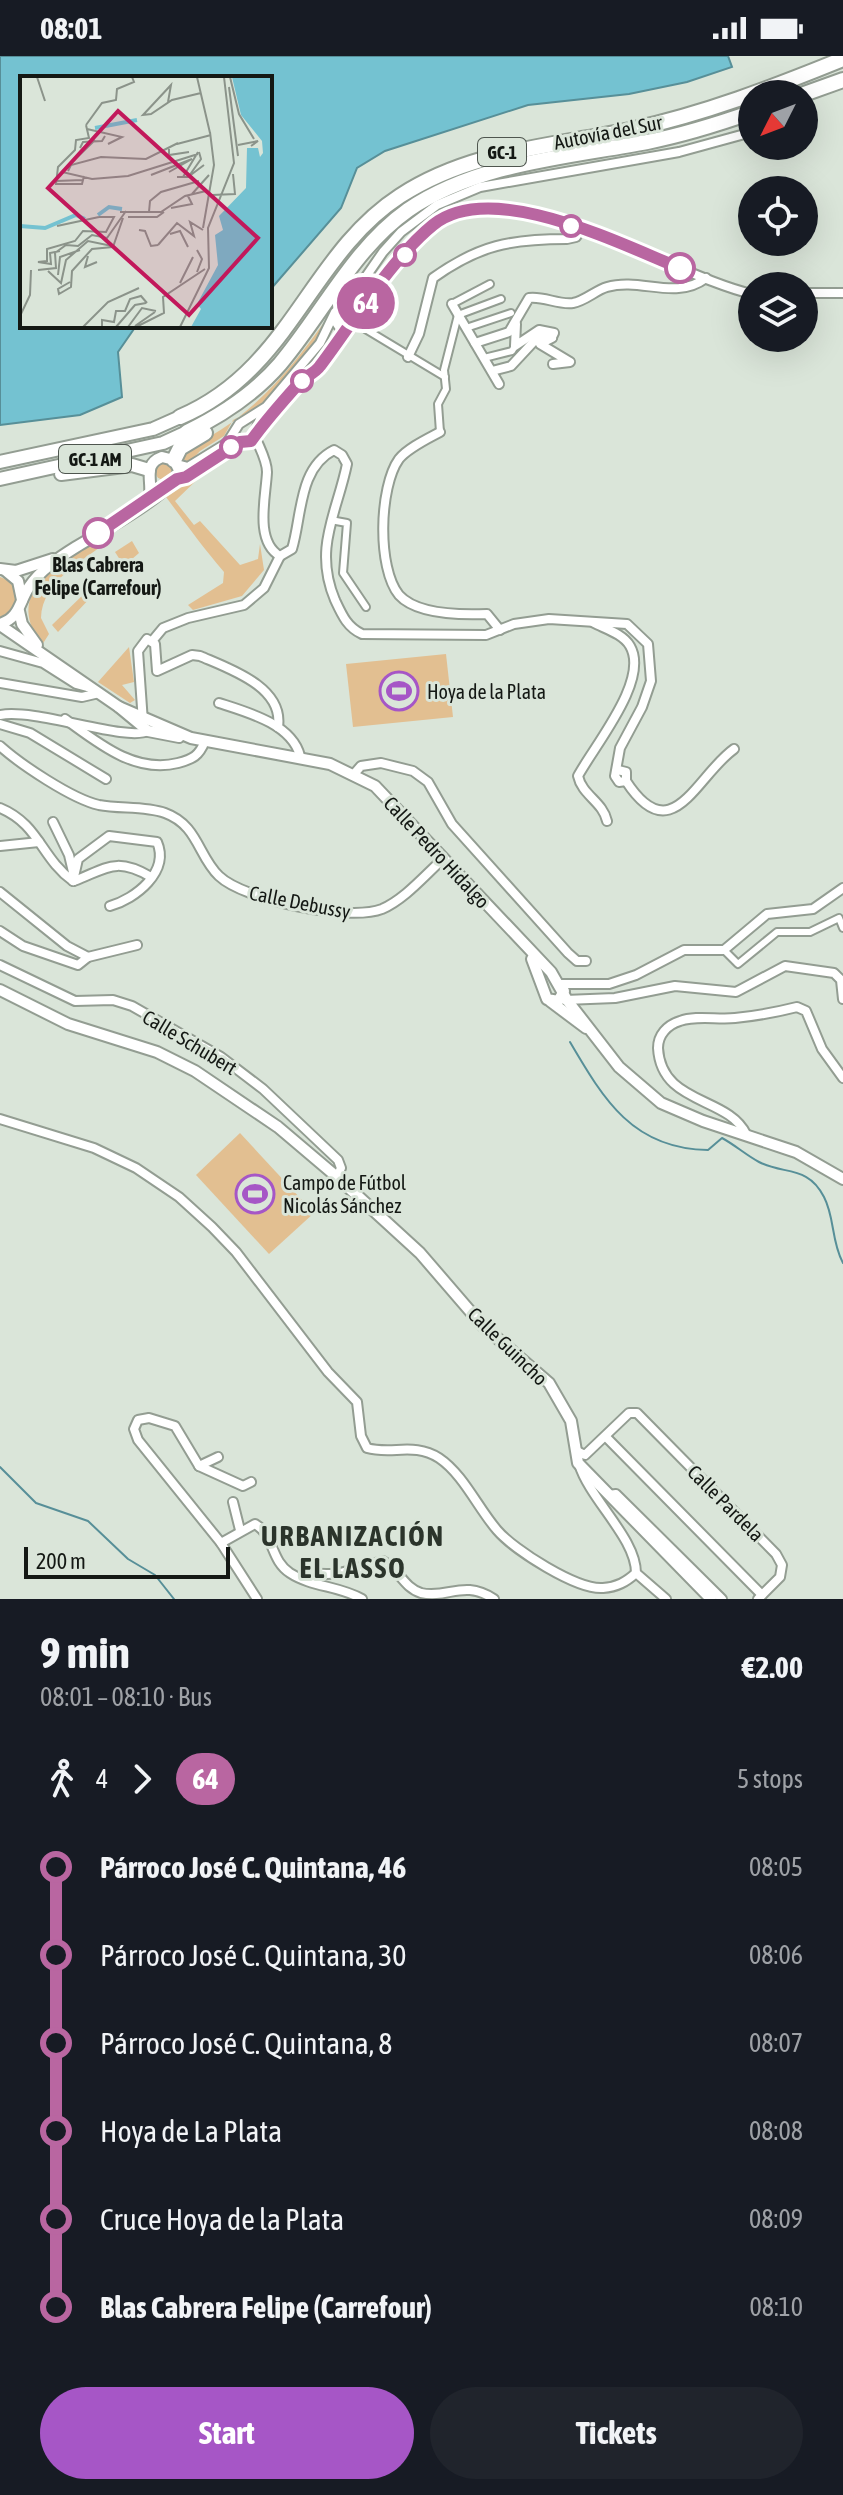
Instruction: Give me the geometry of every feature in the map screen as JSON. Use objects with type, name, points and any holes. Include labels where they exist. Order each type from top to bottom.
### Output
[{"type":"highway","name":"Autovía del Sur","points":[[180,417],[216,398],[259,364],[344,248],[396,198],[418,185],[483,157],[681,118],[843,59]]},
{"type":"highway","points":[[818,89],[843,80]]},
{"type":"highway","name":"Autovía del Sur","points":[[187,432],[216,418],[252,391],[279,365],[328,312],[382,231],[409,209],[449,188],[513,167],[652,141],[738,116]]},
{"type":"highway","points":[[175,462],[180,448],[239,413],[278,378],[328,312]]},
{"type":"highway","name":"GC-1 AM","points":[[0,462],[153,429],[180,417]]},
{"type":"highway","name":"GC-1 AM","points":[[0,480],[163,443],[187,432]]},
{"type":"highway","points":[[0,480],[131,465],[150,475]]},
{"type":"street","name":"Autovía del Sur","points":[[348,313],[356,291],[401,232],[419,216],[459,194],[519,178],[679,152],[738,136]]},
{"type":"street","points":[[328,312],[348,313],[363,306],[422,236],[456,212],[474,209],[532,213],[738,289]]},
{"type":"street","points":[[408,357],[419,334],[433,278],[457,260],[520,239],[576,237],[580,230]]},
{"type":"street","points":[[475,343],[509,332],[529,298],[541,296],[572,303],[608,286],[680,289],[695,287],[706,278]]},
{"type":"street","points":[[490,284],[452,304],[499,384]]},
{"type":"street","points":[[818,293],[843,293]]},
{"type":"street","points":[[458,315],[501,299]]},
{"type":"street","points":[[515,346],[513,343],[522,306]]},
{"type":"street","points":[[328,312],[342,328]]},
{"type":"street","points":[[320,343],[328,312]]},
{"type":"street","points":[[137,508],[150,495],[150,475],[157,458],[188,467],[227,443],[235,432],[266,407],[320,343],[342,328],[348,313]]},
{"type":"street","points":[[348,313],[408,357],[446,378]]},
{"type":"street","points":[[466,328],[511,313]]},
{"type":"street","points":[[458,315],[447,356],[446,389],[438,404],[440,432],[399,459],[386,492],[385,566],[399,594],[413,605],[465,615],[487,614],[500,630]]},
{"type":"street","points":[[484,358],[512,351],[539,330],[554,333],[552,337]]},
{"type":"street","points":[[386,342],[392,333]]},
{"type":"street","points":[[492,371],[511,366],[538,337],[552,337]]},
{"type":"street","points":[[552,337],[540,344],[570,362],[553,364]]},
{"type":"street","points":[[150,475],[158,486],[186,477],[255,434],[266,407]]},
{"type":"street","points":[[245,423],[255,434],[265,460],[263,506],[269,546],[280,556]]},
{"type":"street","points":[[235,432],[265,460]]},
{"type":"street","points":[[0,715],[65,719],[135,733],[146,730],[137,713],[142,699],[140,644],[153,640],[163,628],[244,605],[254,599],[280,556],[292,549],[304,489],[324,455],[334,450],[342,455],[347,464],[330,518],[326,574],[346,622],[353,630],[371,636],[486,635],[531,620],[627,624],[648,644],[651,656],[648,694],[620,748],[618,770],[626,772],[626,781],[649,809],[673,808],[697,791],[734,749]]},
{"type":"street","points":[[174,482],[175,462]]},
{"type":"street","points":[[0,624],[21,606],[30,586],[62,556],[174,482]]},
{"type":"street","points":[[336,521],[347,523],[343,573],[366,607]]},
{"type":"street","points":[[0,569],[16,571],[62,556]]},
{"type":"street","name":"Calle Pedro Hidalgo","points":[[0,569],[18,581],[30,638],[46,655]]},
{"type":"street","points":[[590,621],[621,637],[631,647],[634,658],[626,699],[578,776],[584,789],[605,811],[607,821]]},
{"type":"street","name":"Calle Pedro Hidalgo","points":[[0,624],[119,707],[146,730],[300,756],[354,774],[375,786],[530,954],[557,994]]},
{"type":"street","points":[[153,640],[157,671],[192,655],[214,662],[266,690],[276,705],[278,727]]},
{"type":"street","points":[[0,651],[43,663],[76,684],[95,690]]},
{"type":"street","points":[[0,683],[82,697],[95,690]]},
{"type":"street","points":[[219,703],[278,727],[298,747],[300,756]]},
{"type":"street","name":"Calle Pedro Hidalgo","points":[[119,707],[137,713],[162,731]]},
{"type":"street","points":[[65,719],[129,760],[148,765],[167,766],[191,760],[200,753],[205,741]]},
{"type":"street","points":[[0,724],[30,733],[106,779]]},
{"type":"street","name":"Calle Debussy","points":[[0,746],[89,802],[164,813],[181,821],[195,834],[215,873],[249,895],[349,913],[369,912],[393,903],[443,859]]},
{"type":"street","points":[[354,774],[361,766],[381,763],[413,771],[428,782],[452,824],[568,953],[577,961],[586,961]]},
{"type":"street","points":[[1,811],[36,831],[39,842],[59,871],[73,881]]},
{"type":"street","points":[[53,822],[69,855],[73,881]]},
{"type":"street","points":[[73,881],[78,859],[109,836],[157,842],[160,855],[151,877],[133,897],[110,906]]},
{"type":"street","points":[[0,846],[39,842]]},
{"type":"street","points":[[73,881],[93,869],[114,866],[133,869],[151,877]]},
{"type":"street","points":[[557,994],[609,984],[636,975],[684,950],[724,950],[767,914],[813,909],[843,888]]},
{"type":"street","points":[[0,892],[67,946],[88,957]]},
{"type":"street","points":[[724,950],[738,964],[777,932],[810,932],[839,918],[843,928]]},
{"type":"street","points":[[0,931],[23,946],[78,965],[88,957],[137,945]]},
{"type":"street","name":"Calle Schubert","points":[[0,965],[75,1001],[113,1000],[132,1006],[221,1057],[263,1089],[338,1160],[341,1168],[337,1177]]},
{"type":"street","points":[[557,994],[615,998],[675,986],[736,992],[785,966],[834,973],[841,980],[843,999]]},
{"type":"street","name":"Calle Guincho","points":[[0,990],[68,1024],[157,1052],[195,1071],[278,1127],[410,1244],[482,1325],[549,1383],[571,1421],[578,1457]]},
{"type":"street","points":[[557,994],[637,1085],[661,1103],[796,1152],[843,1179]]},
{"type":"street","points":[[557,994],[596,1037]]},
{"type":"street","points":[[746,1134],[734,1117],[691,1097],[668,1078],[659,1059],[658,1042],[665,1028],[681,1020],[738,1018],[797,1007],[806,1011],[812,1020],[822,1049],[843,1078]]},
{"type":"street","points":[[0,1119],[94,1148],[136,1168],[179,1197],[236,1252],[328,1372],[357,1402],[361,1436],[367,1448],[377,1451],[404,1447],[440,1459],[515,1547],[582,1585],[602,1589],[623,1585],[636,1573],[636,1563],[583,1480],[578,1457]]},
{"type":"street","name":"Calle Pardela","points":[[606,1437],[629,1413],[637,1413],[776,1554],[782,1565],[780,1577],[760,1597]]},
{"type":"street","points":[[251,1482],[243,1486],[199,1466],[175,1426],[149,1418],[138,1420],[134,1429],[138,1440],[221,1543],[257,1599]]},
{"type":"street","points":[[578,1457],[585,1455],[606,1437],[760,1597]]},
{"type":"street","points":[[199,1466],[218,1457]]},
{"type":"street","points":[[578,1457],[609,1495],[711,1599]]},
{"type":"street","points":[[609,1495],[616,1494],[722,1599]]},
{"type":"street","points":[[233,1502],[240,1530]]},
{"type":"street","points":[[221,1543],[255,1524],[264,1529],[281,1566],[301,1578],[345,1590],[362,1599]]},
{"type":"street","points":[[301,1578],[309,1572],[326,1576],[346,1574],[383,1561],[393,1566],[408,1586],[423,1594],[466,1588],[481,1591],[494,1599]]},
{"type":"street","points":[[636,1573],[666,1599]]},
{"type":"shaded area","points":[[330,314],[329,322],[311,349],[263,404],[237,418],[283,375]]},
{"type":"shaded area","points":[[232,422],[224,436],[200,451],[190,462],[181,459],[181,450]]},
{"type":"shaded area","points":[[160,462],[168,462],[173,471],[171,478],[160,480],[155,475],[155,467]]},
{"type":"shaded area","points":[[204,473],[175,501],[194,525],[200,521],[240,565],[258,559],[260,544],[264,570],[242,596],[193,610],[188,605],[223,583],[224,572],[166,497]]},
{"type":"shaded area","points":[[108,533],[110,540],[66,573],[49,593],[41,618],[49,634],[42,645],[31,625],[29,607],[33,591],[58,565]]},
{"type":"shaded area","points":[[132,541],[139,553],[124,566],[115,552]]},
{"type":"shaded area","points":[[0,577],[12,585],[16,598],[12,610],[0,619]]},
{"type":"shaded area","points":[[87,591],[92,596],[58,632],[52,625]]},
{"type":"shaded area","points":[[129,647],[134,682],[122,685],[135,700],[130,703],[98,682]]},
{"type":"shaded area","name":"Hoya de la Plata","points":[[446,654],[453,717],[353,727],[346,664]]},
{"type":"shaded area","name":"Campo de Fútbol Nicolás Sánchez","points":[[240,1133],[314,1213],[269,1254],[196,1175]]},
{"type":"water","points":[[0,56],[728,56],[732,67],[687,82],[629,94],[528,105],[385,151],[357,168],[341,208],[272,288],[272,76],[20,76],[20,328],[135,328],[118,352],[122,397],[80,415],[0,425]]},
{"type":"waterway","points":[[570,1042],[609,1101],[640,1131],[660,1141],[708,1150],[722,1138],[759,1162],[811,1180],[824,1197],[843,1263]]},
{"type":"waterway","points":[[0,1467],[36,1503],[88,1521],[128,1559],[155,1575],[174,1599]]},
{"type":"bus line","name":"64","points":[[98,533],[177,479],[186,477],[240,442],[251,441],[270,414],[321,365],[363,306],[409,250],[434,224],[456,212],[502,209],[532,213],[680,268]]},
{"type":"place","name":"Blas Cabrera Felipe (Carrefour)","points":[[98,533]]},
{"type":"place","name":"Hoya de la Plata","points":[[399,691]]},
{"type":"place","name":"Campo de Fútbol Nicolás Sánchez","points":[[255,1194]]},
{"type":"district","name":"URBANIZACIÓN EL LASSO","points":[[353,1552]]}]
